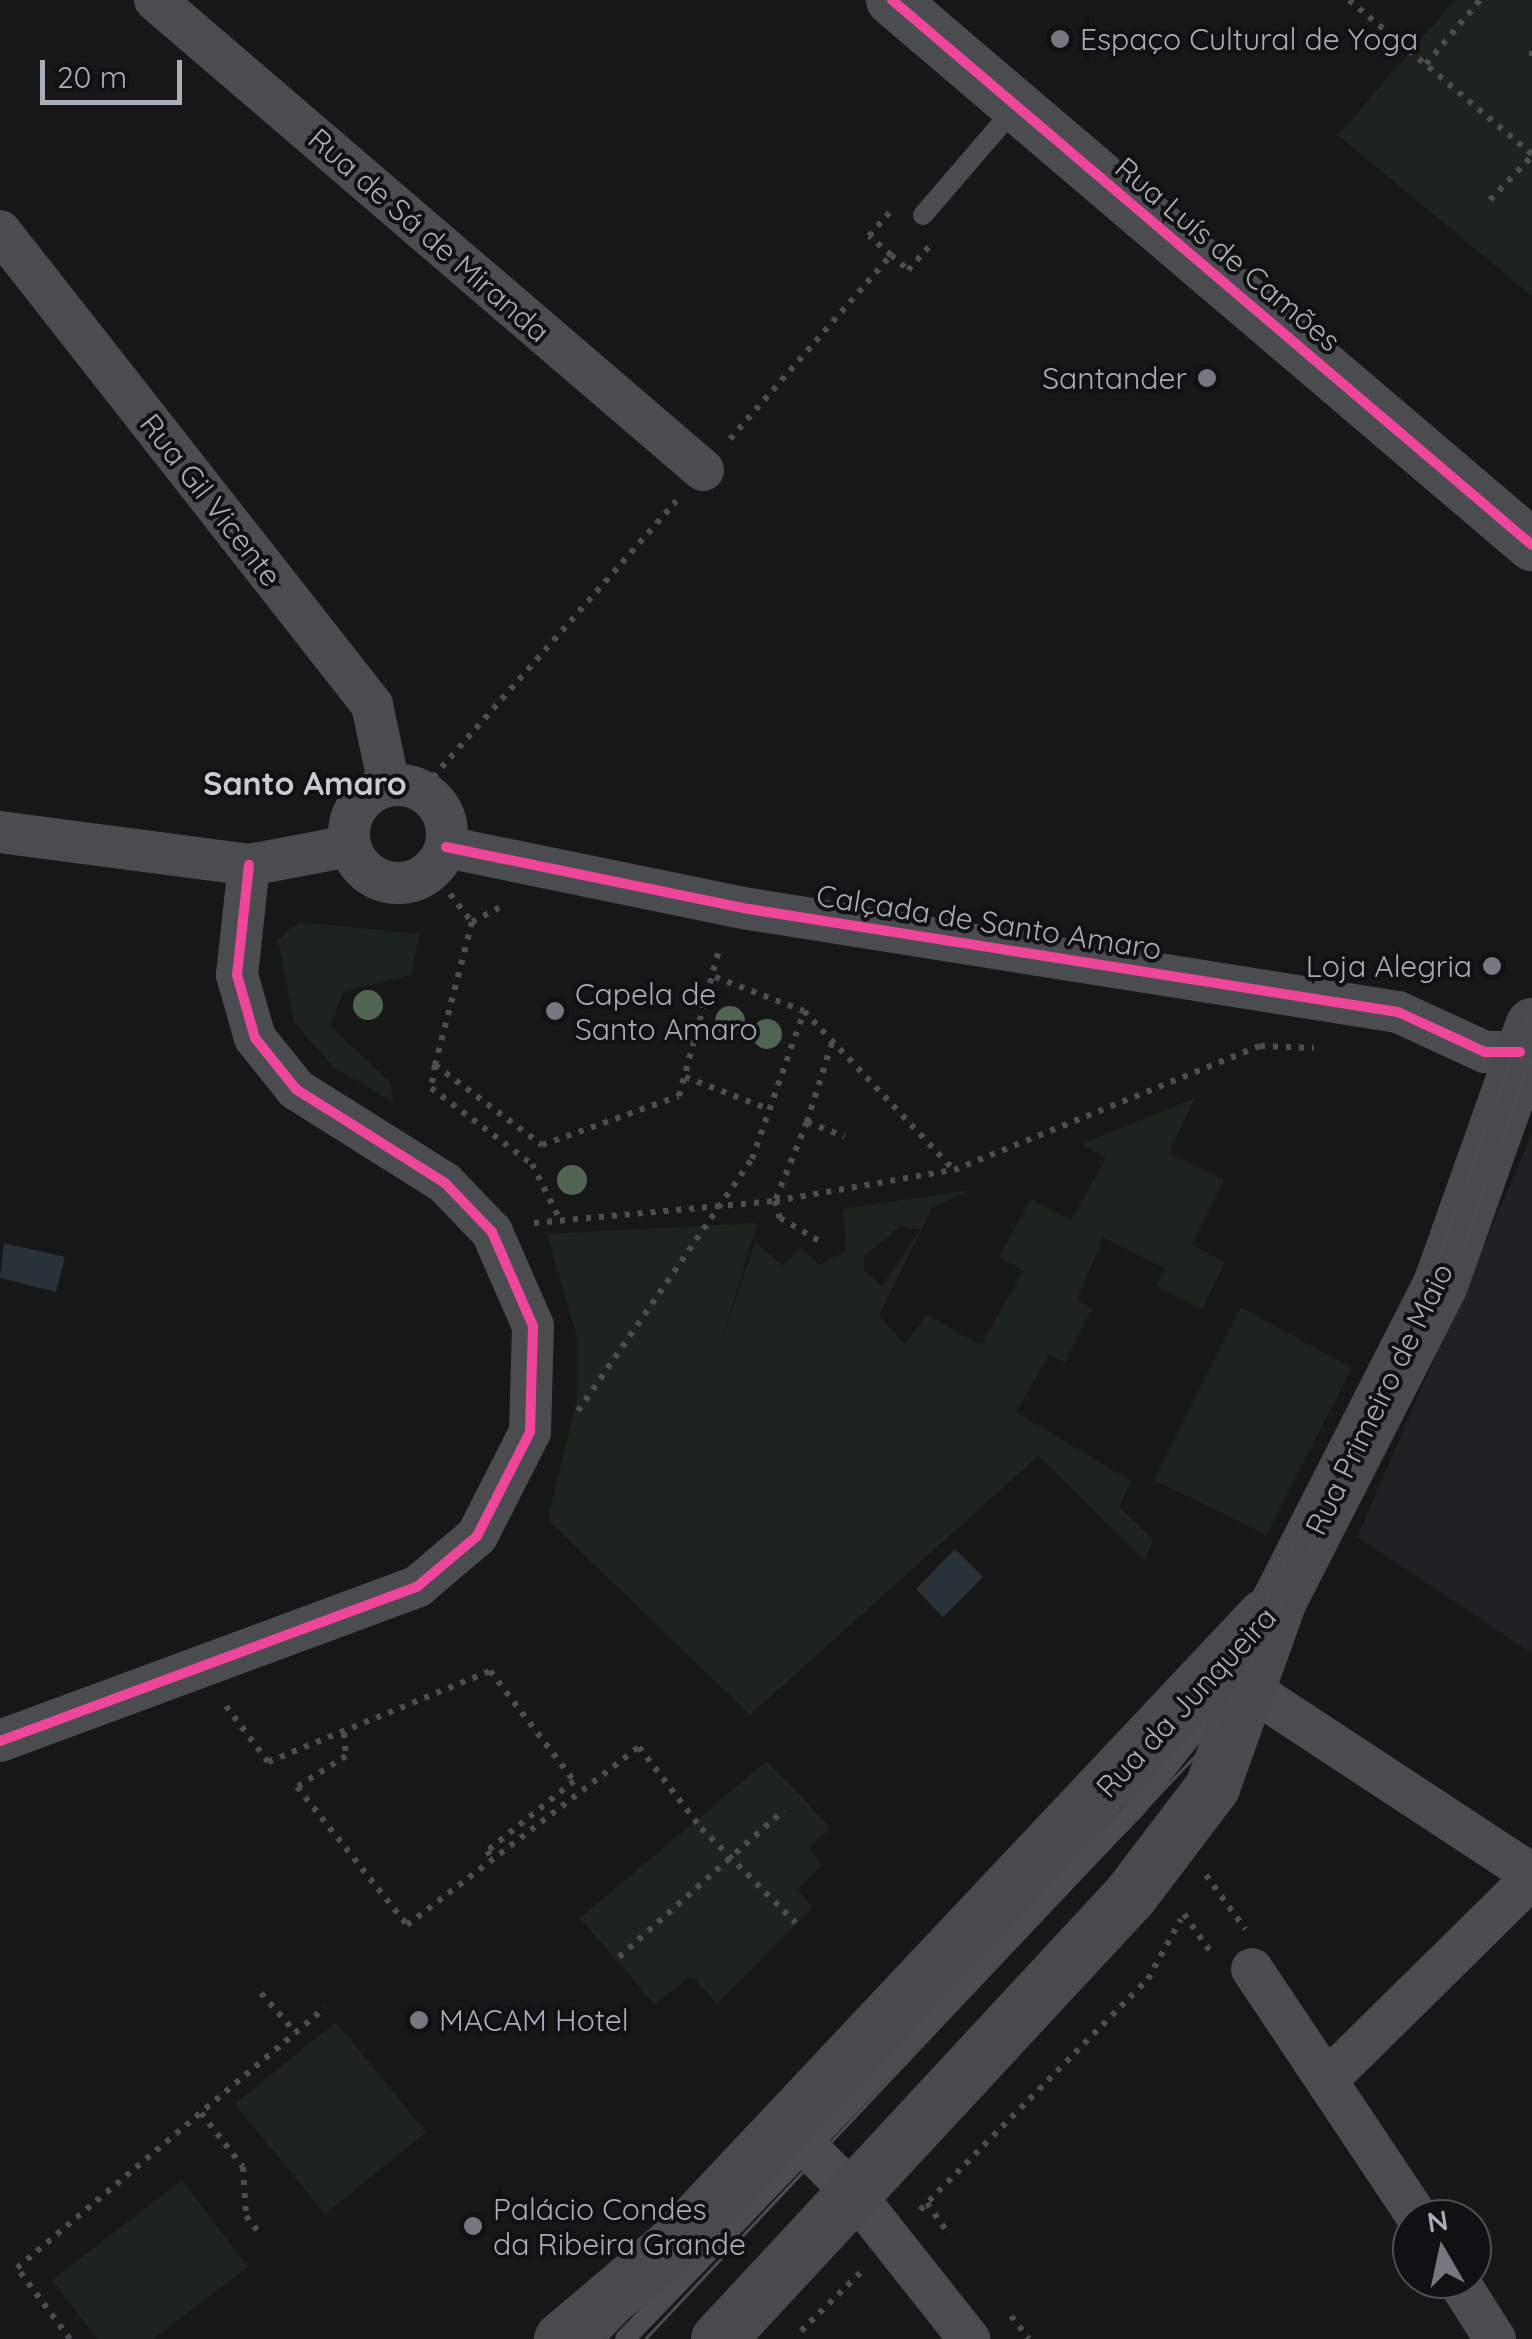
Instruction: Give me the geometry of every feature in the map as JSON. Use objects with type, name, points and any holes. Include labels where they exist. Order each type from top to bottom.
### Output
[{"type":"main road","name":"Rua Primeiro de Maio","points":[[1279,1600],[1440,1284],[1526,1039]]},
{"type":"main road","name":"Rua da Junqueira","points":[[561,2339],[619,2296],[798,2138],[1235,1681],[1279,1600]]},
{"type":"main road","name":"Rua da Junqueira","points":[[718,2339],[855,2195],[1174,1844],[1212,1787],[1235,1681]]},
{"type":"street","name":"Rua de Sá de Miranda","points":[[155,0],[703,470]]},
{"type":"street","name":"Rua Luís de Camões","points":[[892,0],[1532,546]]},
{"type":"street","name":"Rua Gil Vicente","points":[[0,231],[372,705],[389,785]]},
{"type":"street","points":[[389,785],[435,801],[446,847],[431,871],[394,883],[374,877],[350,846],[361,802],[389,785]]},
{"type":"street","points":[[0,832],[249,866],[350,846]]},
{"type":"street","name":"Calçada de Santo Amaro","points":[[446,847],[750,909],[1398,1012],[1485,1052],[1526,1039]]},
{"type":"street","points":[[0,1741],[383,1604],[477,1536],[530,1432],[533,1326],[492,1232],[445,1183],[324,1108],[272,1065],[237,974],[249,866]]},
{"type":"street","points":[[1235,1681],[1532,1876],[1329,2078]]},
{"type":"street","points":[[1252,1970],[1329,2078],[1406,2199]]},
{"type":"street","points":[[798,2138],[855,2195],[969,2339]]},
{"type":"street","points":[[1470,2299],[1495,2339]]},
{"type":"lane","points":[[922,214],[1016,106]]},
{"type":"lane","points":[[625,2339],[798,2138]]},
{"type":"path","points":[[1349,0],[1532,154],[1490,200]]},
{"type":"path","points":[[1426,64],[1480,0]]},
{"type":"path","points":[[1532,51],[1532,59]]},
{"type":"path","points":[[523,908],[506,904],[472,922],[431,1088],[532,1164],[559,1218]]},
{"type":"path","points":[[460,905],[472,922]]},
{"type":"path","points":[[435,1065],[542,1146],[680,1096],[722,951],[702,947]]},
{"type":"path","points":[[715,977],[804,1011],[954,1170]]},
{"type":"path","points":[[573,1418],[725,1204],[769,1110],[804,1011]]},
{"type":"path","points":[[822,1242],[780,1218],[775,1202],[807,1122],[832,1042]]},
{"type":"path","points":[[492,1232],[559,1218],[775,1202],[954,1170],[1260,1046],[1334,1049]]},
{"type":"path","points":[[685,1078],[769,1110]]},
{"type":"path","points":[[807,1122],[844,1136]]},
{"type":"path","points":[[232,1722],[268,1762],[490,1671],[574,1781],[487,1851],[494,1859]]},
{"type":"path","points":[[344,1733],[346,1756],[296,1787],[408,1925],[639,1746],[730,1858],[796,1924]]},
{"type":"path","points":[[619,1957],[784,1810]]},
{"type":"path","points":[[1206,1874],[1243,1919]]},
{"type":"path","points":[[261,1993],[296,2032]]},
{"type":"path","points":[[70,2339],[17,2268],[324,2008]]},
{"type":"path","points":[[200,2113],[243,2167],[246,2216],[257,2230]]},
{"type":"shaded area","points":[[1455,0],[1532,0],[1532,296],[1338,135]]},
{"type":"shaded area","points":[[299,922],[420,934],[411,975],[343,992],[330,1026],[390,1082],[393,1102],[335,1068],[294,1023],[278,940]]},
{"type":"shaded area","points":[[1195,1098],[1169,1153],[1224,1180],[1192,1245],[1225,1262],[1202,1309],[1156,1286],[1165,1268],[1103,1238],[1077,1299],[1092,1309],[1065,1363],[1049,1355],[1016,1412],[1131,1481],[1119,1507],[1153,1540],[1145,1561],[1038,1456],[750,1715],[548,1520],[577,1399],[577,1338],[547,1234],[757,1223],[721,1343],[755,1242],[783,1266],[800,1248],[820,1265],[846,1250],[843,1209],[971,1190],[932,1208],[879,1316],[904,1343],[928,1315],[981,1345],[1023,1271],[999,1257],[1031,1199],[1071,1220],[1106,1158],[1081,1144]],"holes":[[[900,1226],[920,1230],[882,1286],[864,1271],[864,1257]]]},
{"type":"shaded area","points":[[1532,1134],[1532,1654],[1357,1537]]},
{"type":"shaded area","points":[[4,1243],[65,1257],[56,1292],[0,1278]]},
{"type":"shaded area","points":[[1241,1307],[1352,1368],[1266,1535],[1154,1480]]},
{"type":"shaded area","points":[[955,1549],[983,1577],[943,1617],[916,1589]]},
{"type":"shaded area","points":[[767,1761],[831,1828],[808,1848],[822,1865],[797,1890],[813,1907],[717,2004],[692,1975],[654,2004],[580,1918]]},
{"type":"shaded area","points":[[336,2022],[426,2132],[325,2214],[235,2104]]},
{"type":"shaded area","points":[[182,2180],[248,2267],[153,2339],[97,2339],[52,2280]]},
{"type":"tram line","points":[[606,2339],[1159,1761],[1225,1677],[1430,1280],[1532,1001]]},
{"type":"tram line","points":[[645,2339],[1207,1743],[1449,1285],[1532,1055]]},
{"type":"cycle path","points":[[892,0],[1532,545]]},
{"type":"cycle path","points":[[446,847],[749,909],[1398,1012],[1485,1052],[1520,1052]]},
{"type":"cycle path","points":[[0,1741],[418,1586],[477,1536],[530,1432],[533,1326],[492,1232],[445,1183],[296,1089],[255,1038],[237,975],[249,865]]},
{"type":"place","name":"Espaço Cultural de Yoga","points":[[1060,39]]},
{"type":"place","name":"Santander","points":[[1207,378]]},
{"type":"place","name":"Loja Alegria","points":[[1492,966]]},
{"type":"place","name":"Capela de Santo Amaro","points":[[555,1011]]},
{"type":"place","name":"MACAM Hotel","points":[[419,2020]]},
{"type":"place","name":"Palácio Condes da Ribeira Grande","points":[[473,2226]]},
{"type":"district","name":"Santo Amaro","points":[[305,783]]}]
